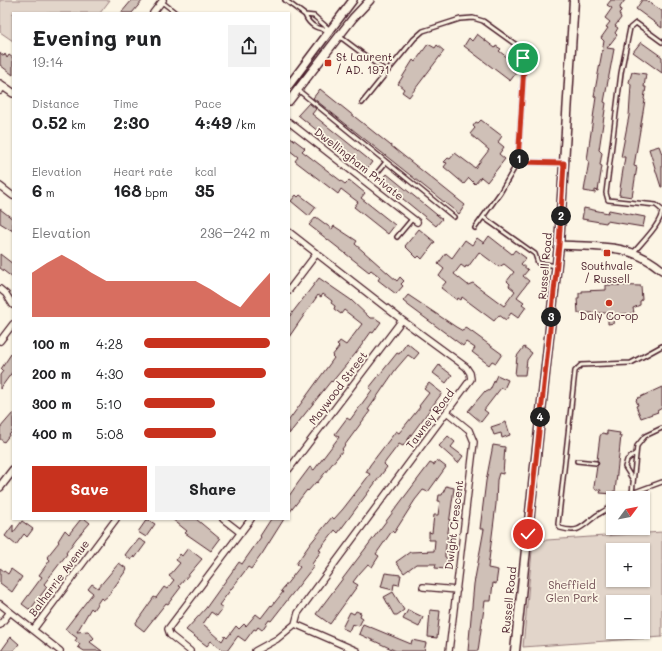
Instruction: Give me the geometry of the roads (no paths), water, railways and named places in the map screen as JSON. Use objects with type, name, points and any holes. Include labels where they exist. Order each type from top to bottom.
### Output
[{"type":"main road","name":"Russell Road","points":[[515,651],[559,245],[574,0]]},
{"type":"street","points":[[290,84],[353,0]]},
{"type":"street","points":[[290,100],[339,36],[370,0]]},
{"type":"street","points":[[154,12],[162,1]]},
{"type":"street","points":[[330,30],[339,36]]},
{"type":"street","points":[[1,87],[12,92]]},
{"type":"street","name":"Dwellingham Private","points":[[290,123],[415,220]]},
{"type":"street","points":[[0,186],[12,195]]},
{"type":"street","name":"Tawney Road","points":[[255,651],[277,639],[295,624],[298,613],[448,413],[471,380],[470,373],[466,367],[402,320],[290,233]]},
{"type":"street","points":[[559,245],[610,248],[634,252],[644,256],[662,270]]},
{"type":"street","points":[[290,289],[317,253]]},
{"type":"street","points":[[0,289],[6,294],[12,303]]},
{"type":"street","name":"Maywood Street","points":[[290,468],[402,320]]},
{"type":"street","points":[[0,341],[12,325]]},
{"type":"street","name":"Dwight Crescent","points":[[448,413],[469,430],[474,442],[449,651]]},
{"type":"street","points":[[0,487],[12,471]]},
{"type":"street","name":"Balharrie Avenue","points":[[33,630],[115,520]]},
{"type":"street","points":[[224,520],[240,533]]},
{"type":"street","points":[[190,651],[170,635],[168,629],[250,520]]},
{"type":"street","points":[[423,587],[457,590]]},
{"type":"street","points":[[0,604],[60,651]]},
{"type":"street","points":[[0,625],[10,612]]},
{"type":"street","points":[[295,624],[357,651]]},
{"type":"lane","points":[[285,0],[305,15],[308,22],[317,30],[330,30]]},
{"type":"lane","points":[[162,1],[175,12]]},
{"type":"lane","points":[[305,15],[314,16],[330,30]]},
{"type":"lane","points":[[362,103],[414,39],[423,31],[434,26],[460,19],[473,18],[483,21],[521,50],[524,66],[518,162],[500,193],[475,228]]},
{"type":"lane","points":[[634,252],[659,222],[662,216],[662,210],[656,205],[608,200],[606,193],[621,72],[630,28],[636,23],[662,42]]},
{"type":"lane","points":[[339,36],[387,72]]},
{"type":"lane","points":[[298,90],[454,217]]},
{"type":"lane","points":[[377,173],[386,162]]},
{"type":"lane","points":[[518,162],[564,163]]},
{"type":"lane","points":[[483,217],[535,254],[538,262],[557,266]]},
{"type":"lane","points":[[397,237],[415,220]]},
{"type":"lane","points":[[606,510],[582,528],[571,531],[560,528],[558,524],[575,371],[581,365],[631,362],[662,346]]},
{"type":"lane","points":[[632,491],[637,446],[645,436],[662,428]]},
{"type":"lane","points":[[634,480],[625,467],[627,460],[636,453]]},
{"type":"lane","points":[[577,461],[596,464]]},
{"type":"lane","points":[[637,491],[662,482]]},
{"type":"place","name":"St Laurent / AD. 1971","points":[[328,63]]},
{"type":"place","name":"Southvale / Russell","points":[[607,253]]},
{"type":"place","name":"Daly Co-op","points":[[609,303]]},
{"type":"park label","name":"Sheffield Glen Park","points":[[572,591]]}]
